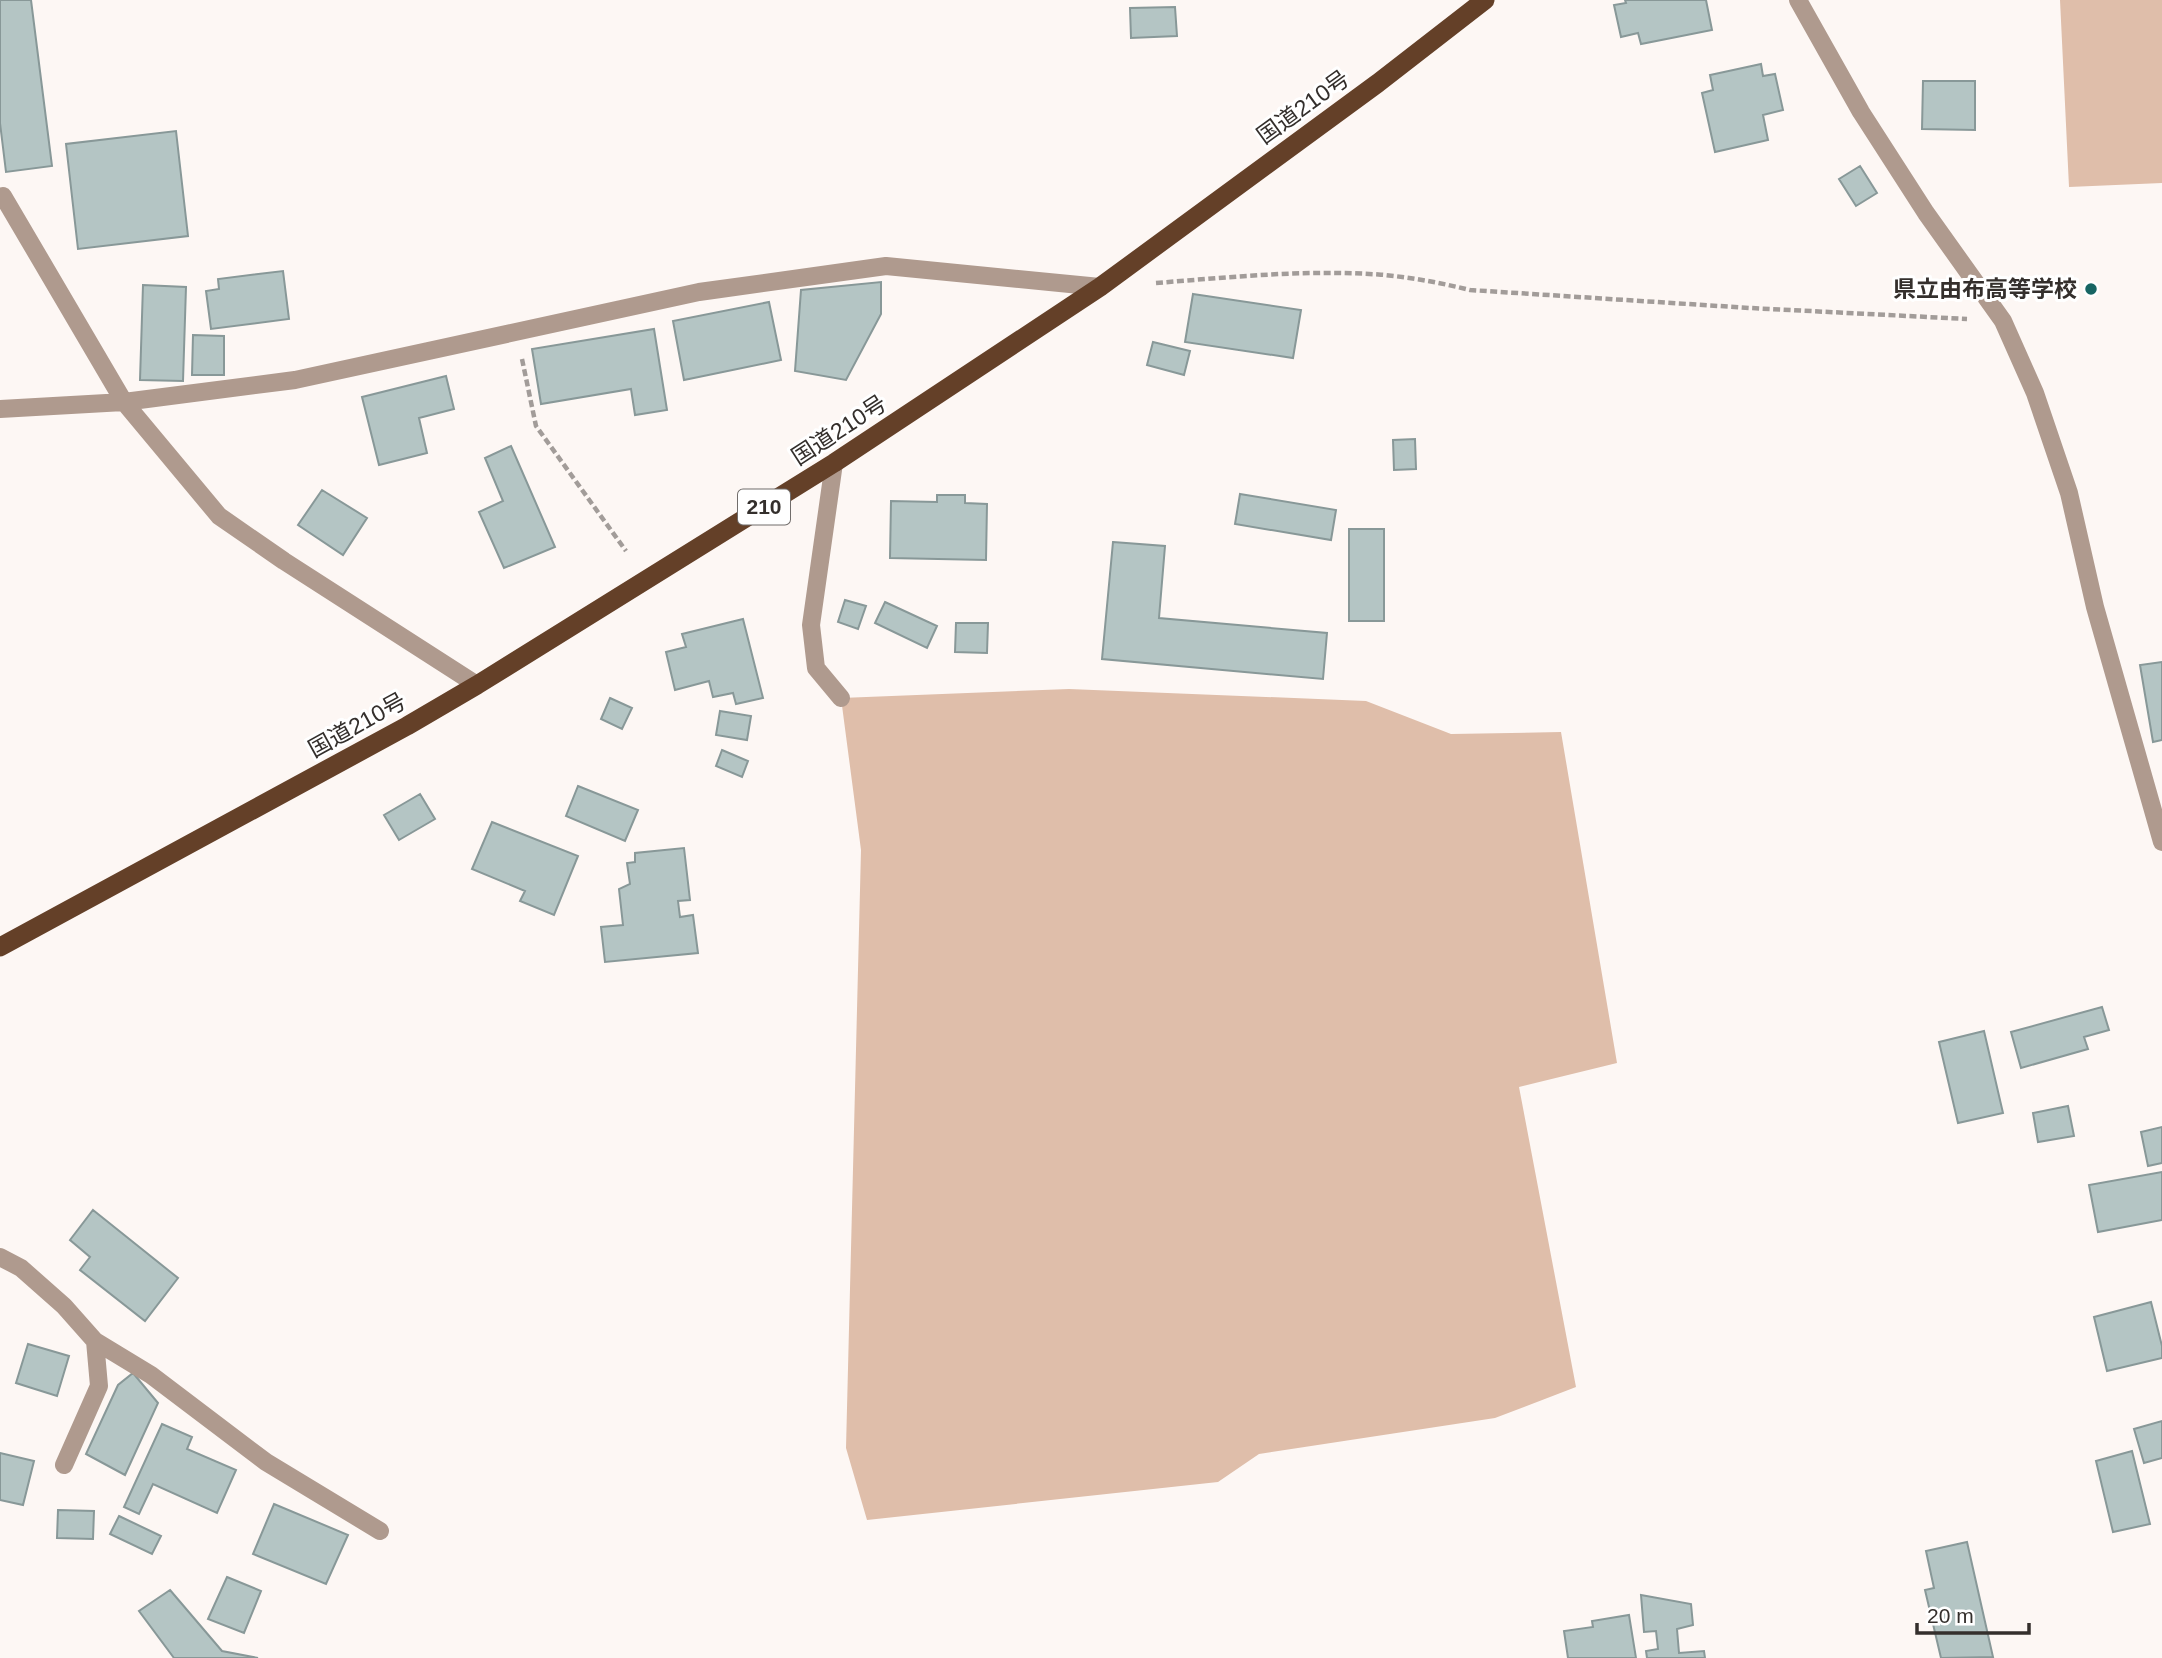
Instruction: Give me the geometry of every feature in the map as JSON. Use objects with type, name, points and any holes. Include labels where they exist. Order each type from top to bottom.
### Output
[{"type":"highway","name":"国道210号","points":[[0,947],[407,726],[834,463],[1100,287],[1378,83],[1485,0]]},
{"type":"street","points":[[1798,0],[1861,112],[1926,213],[2003,321],[2035,393],[2069,493],[2095,607],[2162,842]]},
{"type":"street","points":[[3,196],[124,402],[219,516],[477,685]]},
{"type":"street","points":[[0,409],[124,402],[295,380],[699,292],[886,266],[1100,287]]},
{"type":"street","points":[[834,463],[811,625],[816,668],[841,698]]},
{"type":"street","points":[[0,1257],[21,1268],[38,1283],[64,1306],[95,1341],[151,1375],[266,1462],[380,1531]]},
{"type":"street","points":[[64,1465],[99,1387],[95,1341]]},
{"type":"path","points":[[1153,283],[1286,273],[1384,275],[1427,280],[1470,290],[2003,321]]},
{"type":"path","points":[[520,349],[536,426],[626,551]]},
{"type":"shaded area","points":[[2060,0],[2162,0],[2162,183],[2069,187]]},
{"type":"shaded area","points":[[1069,689],[1366,701],[1451,734],[1561,732],[1617,1063],[1519,1087],[1576,1387],[1495,1418],[1259,1454],[1218,1482],[867,1520],[846,1448],[861,850],[841,698]]},
{"type":"building","points":[[0,0],[31,0],[52,166],[6,172],[0,123]]},
{"type":"building","points":[[1625,0],[1706,0],[1712,30],[1641,44],[1638,33],[1621,37],[1614,5],[1626,3]]},
{"type":"building","points":[[1175,7],[1177,36],[1131,38],[1130,8]]},
{"type":"building","points":[[1761,64],[1763,76],[1775,74],[1783,110],[1763,115],[1768,140],[1715,152],[1702,93],[1713,90],[1710,75]]},
{"type":"building","points":[[1923,81],[1975,81],[1975,130],[1922,129]]},
{"type":"building","points":[[176,131],[188,236],[78,249],[66,144]]},
{"type":"building","points":[[1860,166],[1877,193],[1856,206],[1839,179]]},
{"type":"building","points":[[283,271],[289,319],[211,329],[206,291],[219,289],[218,279]]},
{"type":"building","points":[[881,282],[881,314],[846,380],[795,371],[801,290]]},
{"type":"building","points":[[143,285],[186,287],[183,381],[140,380]]},
{"type":"building","points":[[1193,294],[1301,310],[1293,358],[1185,342]]},
{"type":"building","points":[[769,302],[781,360],[684,380],[673,321]]},
{"type":"building","points":[[654,329],[667,410],[635,415],[631,389],[541,404],[532,349]]},
{"type":"building","points":[[193,335],[224,336],[224,375],[192,375]]},
{"type":"building","points":[[1153,342],[1190,351],[1184,375],[1147,365]]},
{"type":"building","points":[[446,376],[454,409],[419,418],[427,453],[379,465],[362,397]]},
{"type":"building","points":[[1415,439],[1416,469],[1394,470],[1393,440]]},
{"type":"building","points":[[511,446],[555,547],[504,568],[479,512],[503,501],[485,458]]},
{"type":"building","points":[[322,490],[367,518],[343,555],[298,525]]},
{"type":"building","points":[[1240,494],[1336,510],[1331,540],[1235,524]]},
{"type":"building","points":[[937,495],[965,495],[965,503],[987,504],[986,560],[890,558],[891,501],[937,502]]},
{"type":"building","points":[[1349,529],[1384,529],[1384,621],[1349,621]]},
{"type":"building","points":[[1113,542],[1165,546],[1159,618],[1327,633],[1323,679],[1102,659]]},
{"type":"building","points":[[845,600],[866,606],[858,629],[838,622]]},
{"type":"building","points":[[885,602],[937,626],[927,648],[875,623]]},
{"type":"building","points":[[743,619],[763,698],[736,704],[733,693],[713,697],[709,681],[675,690],[666,652],[686,647],[682,634]]},
{"type":"building","points":[[956,623],[988,623],[987,653],[955,652]]},
{"type":"building","points":[[2162,662],[2162,740],[2153,742],[2140,665]]},
{"type":"building","points":[[610,698],[632,708],[622,729],[601,719]]},
{"type":"building","points":[[720,711],[751,716],[747,740],[716,735]]},
{"type":"building","points":[[722,750],[748,761],[742,777],[716,766]]},
{"type":"building","points":[[578,786],[638,810],[625,841],[566,816]]},
{"type":"building","points":[[420,794],[435,819],[399,840],[384,815]]},
{"type":"building","points":[[492,822],[578,856],[554,915],[520,901],[525,891],[472,869]]},
{"type":"building","points":[[684,848],[690,900],[678,901],[680,917],[693,915],[698,953],[605,962],[601,927],[623,925],[619,889],[630,884],[627,863],[635,862],[635,853]]},
{"type":"building","points":[[2102,1007],[2109,1030],[2084,1037],[2088,1049],[2021,1068],[2011,1032]]},
{"type":"building","points":[[1984,1031],[2003,1113],[1958,1123],[1939,1042]]},
{"type":"building","points":[[2068,1106],[2074,1136],[2038,1142],[2033,1113]]},
{"type":"building","points":[[2162,1127],[2162,1163],[2148,1166],[2141,1132]]},
{"type":"building","points":[[2162,1172],[2162,1220],[2098,1232],[2089,1185]]},
{"type":"building","points":[[93,1210],[178,1278],[145,1321],[80,1270],[90,1257],[70,1240]]},
{"type":"building","points":[[2151,1302],[2162,1346],[2162,1358],[2107,1371],[2094,1317]]},
{"type":"building","points":[[28,1344],[69,1356],[57,1396],[16,1383]]},
{"type":"building","points":[[133,1373],[158,1403],[125,1475],[86,1454],[118,1385]]},
{"type":"building","points":[[2162,1421],[2162,1458],[2144,1463],[2134,1429]]},
{"type":"building","points":[[162,1424],[192,1437],[187,1449],[236,1470],[217,1513],[153,1484],[139,1514],[124,1507]]},
{"type":"building","points":[[2132,1451],[2150,1524],[2113,1532],[2096,1461]]},
{"type":"building","points":[[0,1453],[34,1461],[23,1505],[0,1500]]},
{"type":"building","points":[[274,1504],[348,1535],[326,1584],[253,1554]]},
{"type":"building","points":[[58,1510],[94,1511],[93,1539],[57,1538]]},
{"type":"building","points":[[119,1516],[161,1536],[152,1554],[110,1534]]},
{"type":"building","points":[[1967,1542],[1993,1657],[1941,1658],[1925,1590],[1934,1588],[1926,1551]]},
{"type":"building","points":[[227,1577],[261,1591],[244,1633],[208,1619]]},
{"type":"building","points":[[170,1590],[222,1651],[258,1658],[174,1658],[139,1611]]},
{"type":"building","points":[[1641,1595],[1691,1604],[1693,1625],[1677,1629],[1679,1653],[1704,1651],[1705,1658],[1647,1658],[1646,1651],[1658,1649],[1656,1631],[1644,1632]]},
{"type":"building","points":[[1629,1615],[1636,1658],[1568,1658],[1564,1631],[1593,1627],[1592,1621]]},
{"type":"place","name":"県立由布高等学校","points":[[2091,289]]}]
